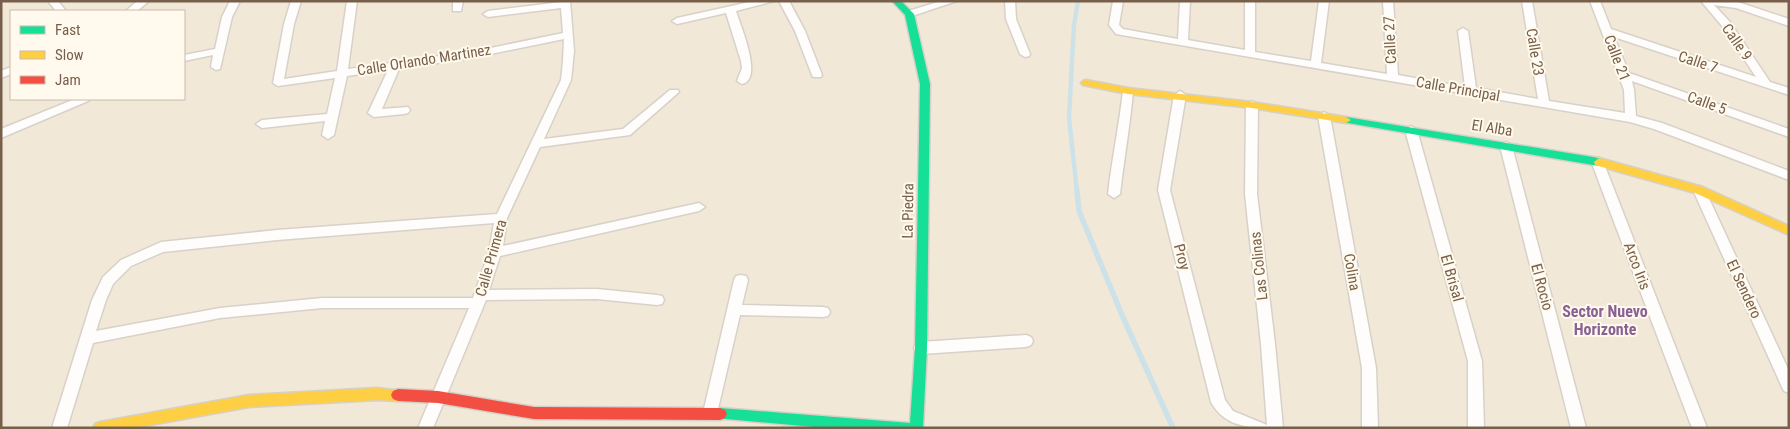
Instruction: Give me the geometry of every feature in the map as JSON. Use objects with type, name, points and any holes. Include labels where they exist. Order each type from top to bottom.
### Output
[{"type":"street","points":[[132,10],[144,1]]},
{"type":"street","points":[[216,66],[227,17],[235,1]]},
{"type":"street","name":"Calle Orlando Martinez","points":[[296,1],[277,81],[280,83],[476,54],[568,35]]},
{"type":"street","points":[[328,135],[342,73],[352,1]]},
{"type":"street","points":[[677,21],[769,1]]},
{"type":"street","points":[[784,1],[800,31],[817,76]]},
{"type":"street","points":[[896,1],[909,14],[952,1]]},
{"type":"street","points":[[1010,1],[1011,19],[1025,54]]},
{"type":"street","name":"Calle Principal","points":[[1118,1],[1114,25],[1120,32],[1631,118],[1658,126],[1789,176]]},
{"type":"street","points":[[1183,43],[1185,1]]},
{"type":"street","points":[[1250,1],[1250,53]]},
{"type":"street","points":[[1316,64],[1324,1]]},
{"type":"street","name":"Calle 27","points":[[1388,1],[1393,78]]},
{"type":"street","points":[[1517,1],[1528,3]]},
{"type":"street","name":"Calle 21","points":[[1594,1],[1629,90],[1631,118]]},
{"type":"street","name":"Calle 9","points":[[1706,1],[1726,24],[1766,84]]},
{"type":"street","name":"Calle 9","points":[[1710,1],[1738,5],[1789,24]]},
{"type":"street","points":[[488,14],[565,3]]},
{"type":"street","name":"Calle Primera","points":[[425,428],[479,299],[496,252],[501,218],[566,80],[568,35],[565,3]]},
{"type":"street","name":"Calle 23","points":[[1528,3],[1544,103]]},
{"type":"street","points":[[730,10],[746,61],[747,68],[742,81]]},
{"type":"street","name":"La Piedra","points":[[909,14],[925,84],[921,348],[916,428]]},
{"type":"street","points":[[1463,31],[1471,91]]},
{"type":"street","name":"Calle 7","points":[[1607,32],[1789,92]]},
{"type":"street","points":[[185,58],[219,51]]},
{"type":"street","points":[[395,66],[374,113],[404,110]]},
{"type":"street","name":"Calle 5","points":[[1624,75],[1789,133]]},
{"type":"street","name":"El Alba","points":[[1086,83],[1128,91],[1180,95],[1324,116],[1596,161],[1699,190],[1789,231]]},
{"type":"street","points":[[1114,194],[1128,91]]},
{"type":"street","points":[[537,144],[626,132],[674,92]]},
{"type":"street","name":"Proy","points":[[1180,95],[1164,190],[1218,402],[1228,416],[1261,428]]},
{"type":"street","points":[[1,134],[82,100]]},
{"type":"street","name":"Las Colinas","points":[[1252,105],[1251,194],[1268,344],[1274,428]]},
{"type":"street","name":"Colina","points":[[1324,116],[1369,368],[1370,428]]},
{"type":"street","points":[[262,124],[332,117]]},
{"type":"street","name":"El Brisal","points":[[1411,130],[1475,361],[1476,428]]},
{"type":"street","name":"El Rocio","points":[[1506,146],[1579,428]]},
{"type":"street","name":"Arco Iris","points":[[1596,161],[1700,428]]},
{"type":"street","name":"El Sendero","points":[[1699,190],[1789,387]]},
{"type":"street","points":[[496,252],[699,207]]},
{"type":"street","points":[[59,428],[99,300],[108,281],[126,263],[161,247],[278,235],[501,218]]},
{"type":"street","points":[[710,414],[741,280]]},
{"type":"street","points":[[87,338],[220,313],[322,303],[597,294],[657,300]]},
{"type":"street","points":[[735,310],[823,312]]},
{"type":"street","points":[[921,348],[1026,341]]},
{"type":"street","points":[[100,428],[249,401],[377,394],[438,397],[534,414],[710,414],[906,428]]},
{"type":"shaded area","points":[[1,1],[1789,1],[1789,428],[1,428]]},
{"type":"waterway","points":[[1077,192],[1069,118],[1074,25],[1078,1]]},
{"type":"waterway","points":[[1077,191],[1079,211],[1122,315],[1173,428]]},
{"type":"traffic: fast","points":[[896,1],[909,14],[925,84],[921,348],[916,428]]},
{"type":"traffic: fast","points":[[1346,120],[1599,162]]},
{"type":"traffic: fast","points":[[720,414],[907,428]]},
{"type":"traffic: slow","points":[[1086,83],[1128,91],[1252,105],[1346,120]]},
{"type":"traffic: slow","points":[[1599,162],[1699,190],[1789,231]]},
{"type":"traffic: slow","points":[[100,428],[249,401],[377,394],[398,395]]},
{"type":"traffic: jam","points":[[398,395],[438,397],[534,413],[720,414]]},
{"type":"district","name":"Sector Nuevo Horizonte","points":[[1605,320]]}]
